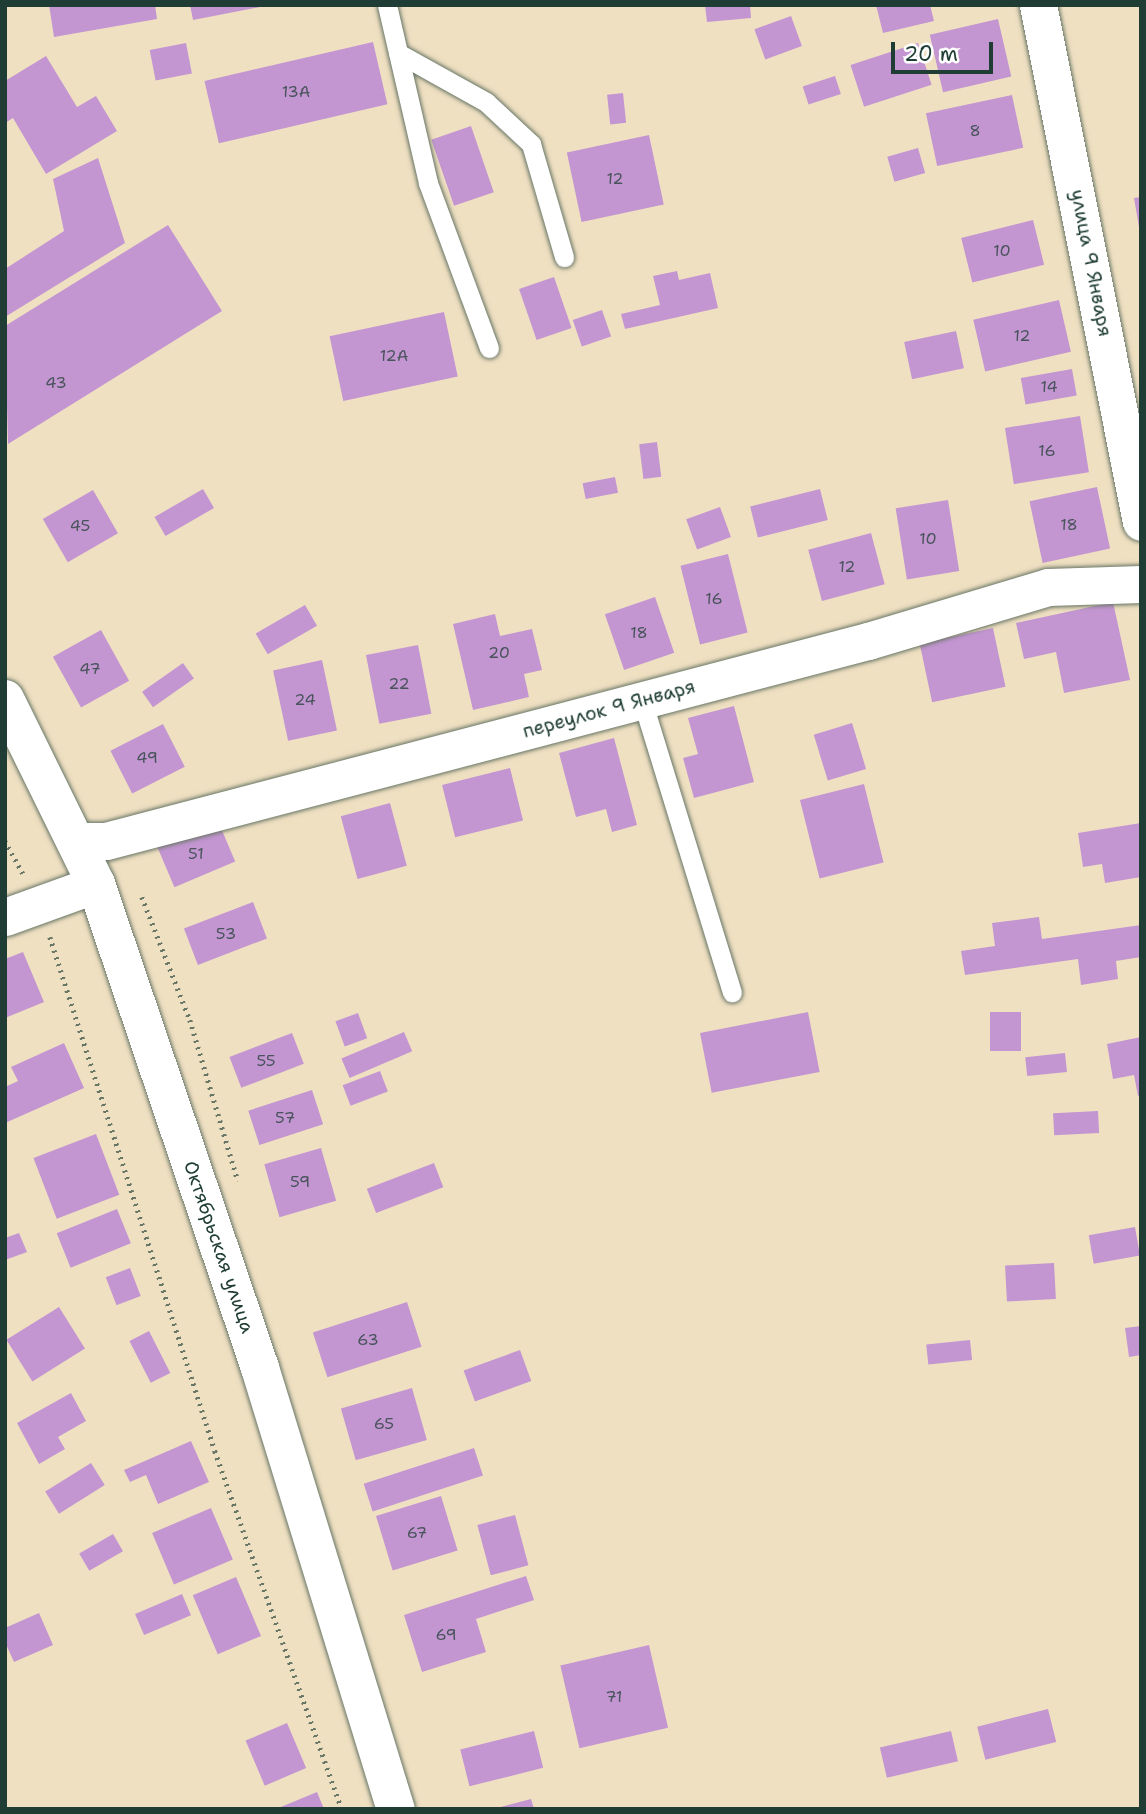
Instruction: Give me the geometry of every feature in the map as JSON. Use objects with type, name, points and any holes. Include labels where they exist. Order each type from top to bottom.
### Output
[{"type":"main road","name":"Октябрьская улица","points":[[5,699],[96,884],[260,1368],[396,1809]]},
{"type":"street","name":"улица 9 Января","points":[[1038,5],[1141,522]]},
{"type":"street","name":"переулок 9 Января","points":[[77,841],[106,841],[642,700],[1048,587],[1141,584]]},
{"type":"street","points":[[5,917],[96,884]]},
{"type":"lane","points":[[387,5],[428,183],[489,348]]},
{"type":"lane","points":[[398,53],[486,102],[531,144],[564,257]]},
{"type":"lane","points":[[642,700],[732,992]]},
{"type":"path","points":[[5,841],[39,903],[215,1451],[342,1809]]},
{"type":"building","points":[[49,5],[155,5],[157,19],[54,37]]},
{"type":"building","points":[[190,5],[259,5],[260,7],[193,20]]},
{"type":"building","points":[[705,5],[750,5],[751,18],[707,22]]},
{"type":"building","points":[[876,5],[930,5],[934,21],[883,33]]},
{"type":"building","points":[[791,16],[802,46],[765,59],[754,29]]},
{"type":"building","points":[[998,19],[1011,76],[943,92],[930,35]]},
{"type":"building","points":[[373,42],[387,104],[219,143],[204,81]]},
{"type":"building","points":[[186,43],[192,73],[156,80],[150,50]]},
{"type":"building","points":[[918,43],[932,85],[864,107],[850,65]]},
{"type":"building","points":[[46,56],[77,107],[96,96],[117,131],[46,174],[13,118],[5,123],[5,81]]},
{"type":"building","points":[[835,76],[841,94],[809,105],[803,87]]},
{"type":"building","points":[[623,93],[626,123],[610,125],[607,95]]},
{"type":"building","points":[[1012,95],[1023,148],[937,166],[926,113]]},
{"type":"building","points":[[471,126],[494,192],[454,206],[431,140]]},
{"type":"building","points":[[649,135],[664,204],[582,222],[567,152]]},
{"type":"building","points":[[918,148],[925,173],[894,182],[887,157]]},
{"type":"building","points":[[98,158],[125,243],[5,317],[5,269],[64,231],[53,179]]},
{"type":"building","points":[[1141,197],[1141,227],[1139,227],[1134,198]]},
{"type":"building","points":[[1033,220],[1044,265],[972,283],[961,238]]},
{"type":"building","points":[[168,225],[222,311],[8,444],[5,326]]},
{"type":"building","points":[[677,271],[679,280],[710,273],[718,308],[625,329],[621,314],[660,305],[653,276]]},
{"type":"building","points":[[554,277],[572,328],[537,340],[519,289]]},
{"type":"building","points":[[1059,300],[1071,352],[985,371],[973,320]]},
{"type":"building","points":[[602,310],[611,336],[582,347],[573,320]]},
{"type":"building","points":[[444,312],[458,377],[343,401],[330,336]]},
{"type":"building","points":[[956,331],[964,368],[912,379],[904,342]]},
{"type":"building","points":[[1072,369],[1077,396],[1025,405],[1021,378]]},
{"type":"building","points":[[1080,416],[1089,472],[1014,484],[1005,428]]},
{"type":"building","points":[[657,442],[661,477],[643,479],[639,444]]},
{"type":"building","points":[[615,477],[618,493],[586,499],[583,483]]},
{"type":"building","points":[[1097,487],[1110,549],[1043,563],[1030,501]]},
{"type":"building","points":[[203,489],[214,508],[166,536],[155,517]]},
{"type":"building","points":[[820,489],[828,520],[758,537],[750,506]]},
{"type":"building","points":[[93,490],[118,533],[68,562],[43,519]]},
{"type":"building","points":[[948,500],[959,571],[907,579],[896,508]]},
{"type":"building","points":[[720,507],[731,537],[697,549],[686,519]]},
{"type":"building","points":[[871,533],[885,584],[822,601],[808,550]]},
{"type":"building","points":[[728,554],[748,633],[700,644],[680,566]]},
{"type":"building","points":[[655,597],[674,653],[624,670],[605,614]]},
{"type":"building","points":[[1113,602],[1130,680],[1064,693],[1056,652],[1024,659],[1016,623]]},
{"type":"building","points":[[305,605],[317,626],[268,654],[256,634]]},
{"type":"building","points":[[495,614],[500,636],[532,629],[542,670],[524,674],[529,697],[473,710],[453,624]]},
{"type":"building","points":[[993,628],[1005,687],[932,702],[920,644]]},
{"type":"building","points":[[101,630],[129,681],[81,707],[53,657]]},
{"type":"building","points":[[418,645],[431,714],[379,724],[366,655]]},
{"type":"building","points":[[322,660],[337,730],[288,741],[273,670]]},
{"type":"building","points":[[183,663],[194,679],[153,707],[142,692]]},
{"type":"building","points":[[734,706],[754,782],[694,798],[683,758],[698,754],[688,718]]},
{"type":"building","points":[[852,723],[866,769],[828,781],[814,735]]},
{"type":"building","points":[[163,724],[185,767],[132,794],[110,751]]},
{"type":"building","points":[[614,738],[637,825],[612,832],[606,809],[576,817],[559,753]]},
{"type":"building","points":[[510,768],[523,820],[455,837],[442,785]]},
{"type":"building","points":[[864,784],[884,863],[820,879],[800,800]]},
{"type":"building","points":[[390,803],[407,866],[358,879],[341,816]]},
{"type":"building","points":[[218,821],[235,862],[174,887],[157,847]]},
{"type":"building","points":[[1141,823],[1141,877],[1105,883],[1102,864],[1083,867],[1078,833]]},
{"type":"building","points":[[253,902],[267,938],[198,965],[184,929]]},
{"type":"building","points":[[1039,917],[1042,939],[1141,925],[1141,957],[1116,961],[1118,979],[1081,985],[1078,959],[965,975],[961,951],[995,946],[992,923]]},
{"type":"building","points":[[23,952],[44,1002],[5,1018],[5,959]]},
{"type":"building","points":[[808,1012],[820,1072],[712,1093],[700,1033]]},
{"type":"building","points":[[990,1012],[1021,1012],[1021,1051],[990,1051]]},
{"type":"building","points":[[358,1013],[367,1038],[345,1047],[335,1021]]},
{"type":"building","points":[[404,1032],[412,1051],[350,1078],[341,1059]]},
{"type":"building","points":[[292,1033],[304,1064],[241,1088],[229,1057]]},
{"type":"building","points":[[1141,1037],[1141,1095],[1138,1096],[1134,1075],[1113,1079],[1107,1044]]},
{"type":"building","points":[[64,1043],[84,1088],[5,1123],[5,1087],[18,1081],[11,1067]]},
{"type":"building","points":[[1065,1053],[1067,1072],[1027,1076],[1025,1057]]},
{"type":"building","points":[[380,1071],[388,1092],[351,1106],[343,1085]]},
{"type":"building","points":[[312,1090],[323,1124],[259,1145],[248,1111]]},
{"type":"building","points":[[1098,1111],[1099,1133],[1054,1135],[1053,1113]]},
{"type":"building","points":[[96,1134],[119,1195],[57,1219],[33,1158]]},
{"type":"building","points":[[321,1148],[336,1201],[279,1217],[264,1164]]},
{"type":"building","points":[[434,1163],[443,1187],[376,1213],[367,1189]]},
{"type":"building","points":[[117,1209],[131,1243],[71,1268],[57,1233]]},
{"type":"building","points":[[1135,1227],[1140,1256],[1094,1264],[1089,1235]]},
{"type":"building","points":[[19,1233],[27,1252],[5,1260],[5,1238]]},
{"type":"building","points":[[1054,1263],[1056,1299],[1007,1302],[1005,1266]]},
{"type":"building","points":[[130,1268],[141,1296],[116,1305],[106,1277]]},
{"type":"building","points":[[407,1302],[422,1347],[327,1377],[313,1333]]},
{"type":"building","points":[[59,1307],[85,1349],[32,1381],[6,1340]]},
{"type":"building","points":[[1141,1326],[1141,1355],[1129,1357],[1125,1328]]},
{"type":"building","points":[[149,1331],[170,1373],[151,1383],[129,1341]]},
{"type":"building","points":[[970,1340],[972,1360],[928,1364],[926,1345]]},
{"type":"building","points":[[520,1350],[531,1381],[475,1402],[464,1371]]},
{"type":"building","points":[[412,1388],[427,1440],[356,1460],[341,1408]]},
{"type":"building","points":[[71,1393],[86,1421],[58,1437],[65,1449],[39,1464],[17,1423]]},
{"type":"building","points":[[191,1441],[209,1482],[158,1504],[146,1475],[130,1482],[124,1470]]},
{"type":"building","points":[[474,1448],[483,1476],[373,1511],[364,1484]]},
{"type":"building","points":[[91,1463],[105,1485],[59,1514],[45,1492]]},
{"type":"building","points":[[441,1496],[458,1551],[393,1570],[376,1516]]},
{"type":"building","points":[[211,1508],[233,1560],[174,1585],[152,1533]]},
{"type":"building","points":[[515,1515],[528,1565],[491,1575],[477,1525]]},
{"type":"building","points":[[113,1534],[123,1551],[89,1571],[79,1554]]},
{"type":"building","points":[[526,1576],[534,1600],[476,1619],[486,1652],[422,1672],[404,1615]]},
{"type":"building","points":[[236,1577],[261,1636],[218,1654],[193,1595]]},
{"type":"building","points":[[182,1594],[191,1615],[144,1635],[135,1614]]},
{"type":"building","points":[[39,1613],[53,1645],[14,1662],[5,1642],[5,1628]]},
{"type":"building","points":[[649,1645],[668,1728],[579,1748],[560,1665]]},
{"type":"building","points":[[1048,1709],[1056,1742],[985,1760],[977,1727]]},
{"type":"building","points":[[287,1723],[306,1768],[265,1786],[246,1741]]},
{"type":"building","points":[[534,1731],[543,1768],[469,1786],[460,1749]]},
{"type":"building","points":[[951,1731],[958,1761],[887,1778],[880,1747]]},
{"type":"building","points":[[317,1792],[324,1809],[276,1809]]},
{"type":"building","points":[[531,1799],[534,1809],[497,1809],[497,1808]]}]
